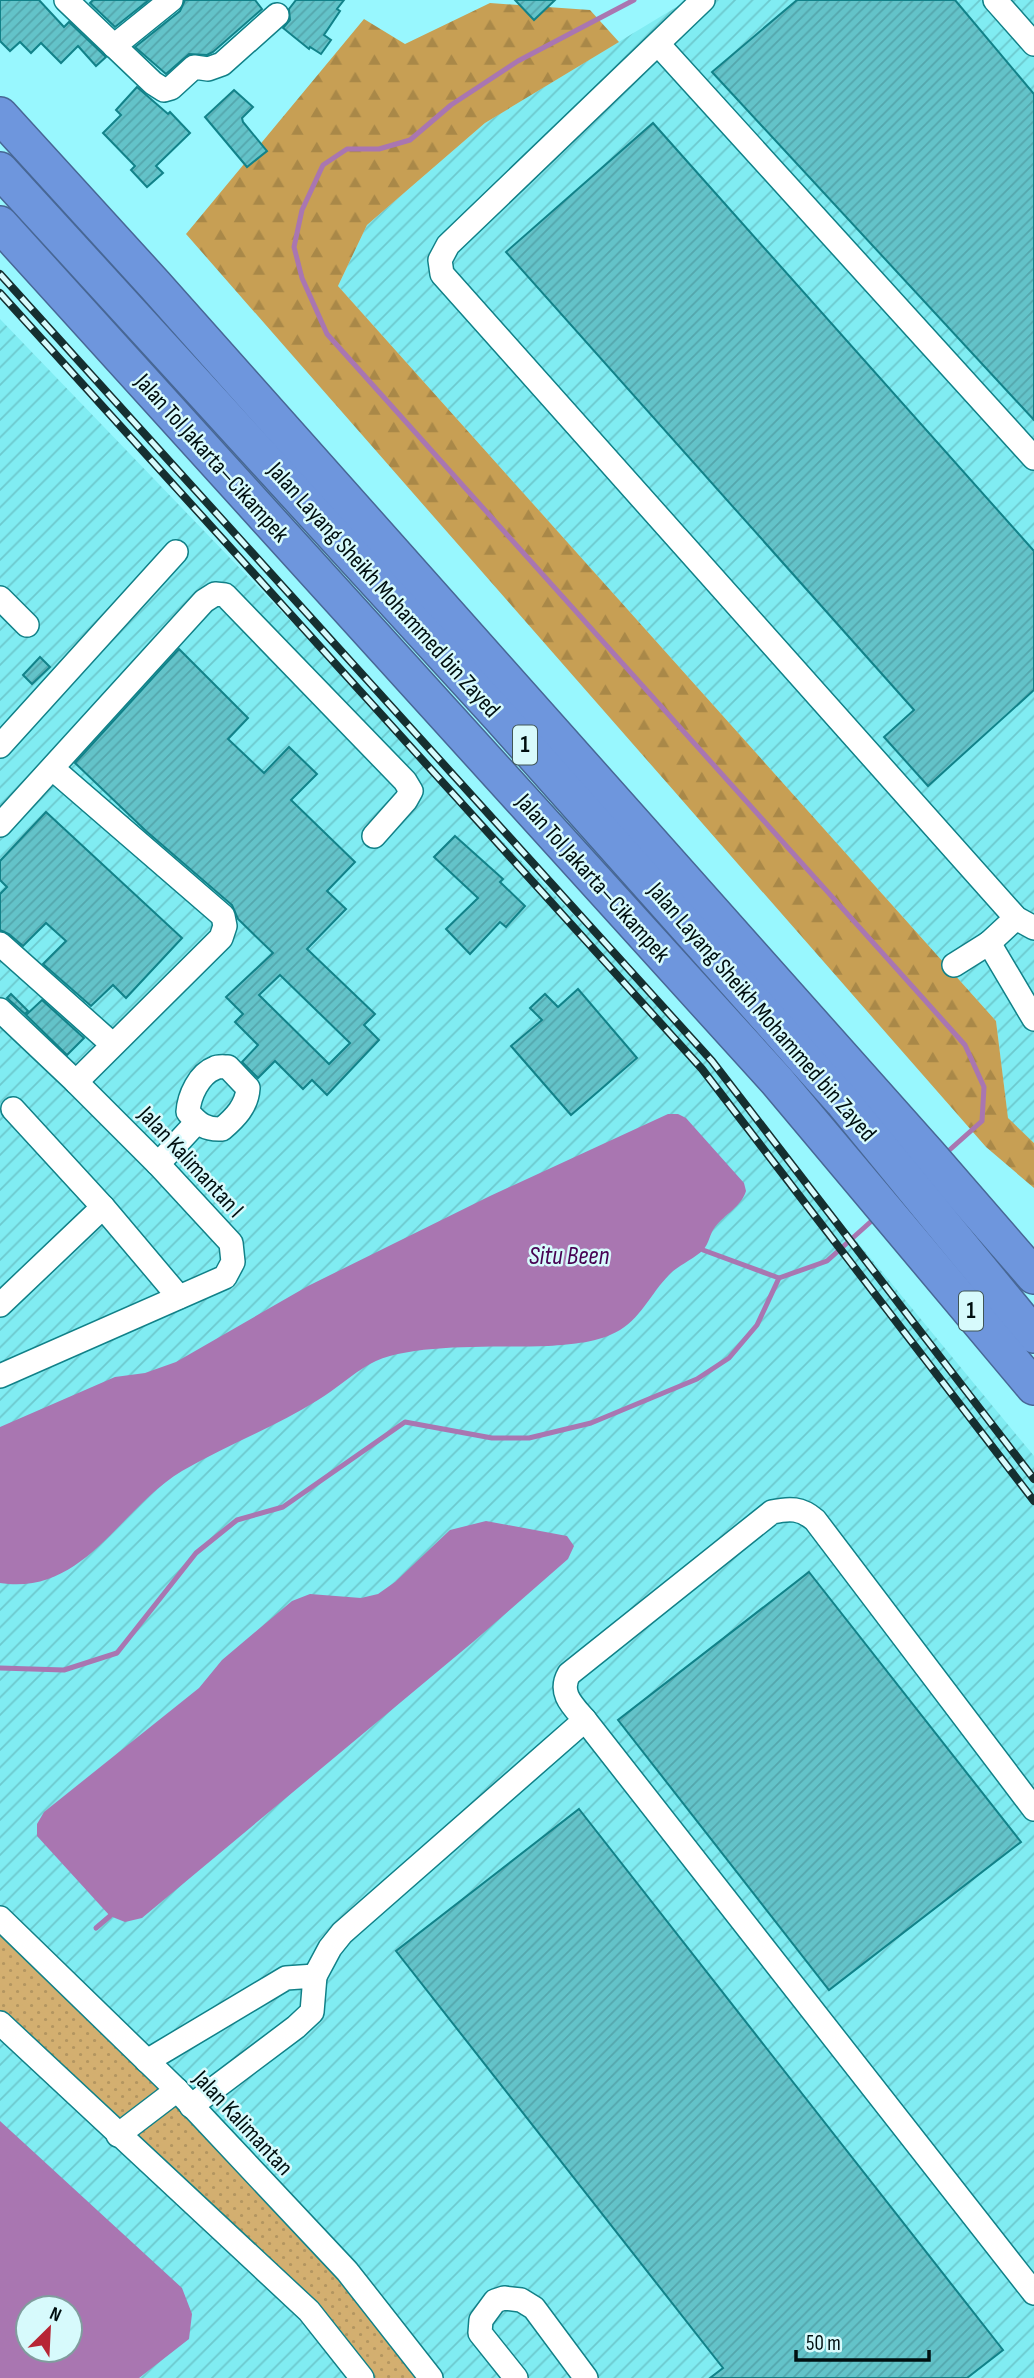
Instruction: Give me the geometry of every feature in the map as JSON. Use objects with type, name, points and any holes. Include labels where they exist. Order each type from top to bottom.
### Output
[{"type":"highway","name":"1","points":[[0,115],[164,295],[1034,1276]]},
{"type":"highway","name":"Jalan Layang Sheikh Mohammed bin Zayed","points":[[0,143],[510,699],[1034,1300]]},
{"type":"highway","name":"Jalan Layang Sheikh Mohammed bin Zayed","points":[[0,170],[500,717],[842,1101],[1034,1335]]},
{"type":"highway","name":"Jalan Tol Jakarta–Cikampek","points":[[0,224],[768,1070],[1034,1387]]},
{"type":"street","points":[[66,0],[164,90],[171,88],[194,67],[208,69],[222,64],[277,15]]},
{"type":"street","points":[[114,46],[171,0]]},
{"type":"street","points":[[703,0],[448,245],[440,260],[442,274],[1025,923],[954,965]]},
{"type":"street","points":[[995,0],[1034,44]]},
{"type":"street","points":[[658,44],[1034,457]]},
{"type":"street","points":[[0,746],[176,552]]},
{"type":"street","points":[[0,825],[204,601],[215,594],[225,595],[405,781],[411,791],[406,800],[374,836]]},
{"type":"street","points":[[0,598],[27,625]]},
{"type":"street","points":[[53,769],[223,916],[225,926],[221,938],[76,1082]]},
{"type":"street","points":[[989,943],[1034,1020]]},
{"type":"street","points":[[0,944],[112,1045]]},
{"type":"street","name":"Jalan Kalimantan I","points":[[0,1010],[158,1164],[230,1243],[233,1262],[225,1277],[0,1376]]},
{"type":"street","points":[[13,1109],[103,1207],[179,1297]]},
{"type":"street","points":[[158,1164],[197,1122]]},
{"type":"street","points":[[0,1305],[103,1207]]},
{"type":"street","points":[[1034,1809],[822,1530],[804,1511],[789,1508],[772,1512],[569,1674],[564,1682],[566,1697],[1034,2293]]},
{"type":"street","points":[[118,2135],[184,2098],[296,2027],[312,2012],[316,1976],[330,1948],[342,1933],[585,1720]]},
{"type":"street","name":"Jalan Kalimantan","points":[[0,1918],[184,2098],[347,2271],[431,2378]]},
{"type":"street","points":[[147,2061],[286,1978],[316,1976]]},
{"type":"street","points":[[0,2023],[309,2311],[362,2378]]},
{"type":"street","points":[[516,2378],[480,2333],[481,2320],[486,2311],[495,2301],[505,2298],[521,2300],[534,2308],[586,2378]]},
{"type":"shaded area","points":[[688,0],[1034,0],[1034,1143],[1008,1119],[996,1021],[338,286],[367,225],[485,123]]},
{"type":"shaded area","points":[[0,319],[668,1013],[1034,1456],[1034,2378],[0,2378]]},
{"type":"shaded area","points":[[0,1918],[147,2061],[431,2378],[362,2378],[0,2023]]},
{"type":"green space","points":[[490,3],[590,10],[619,42],[485,123],[367,225],[338,286],[996,1021],[1008,1118],[1034,1143],[1034,1188],[986,1147],[186,234],[364,19],[405,44]]},
{"type":"water","name":"Situ Been","points":[[668,1114],[678,1114],[686,1118],[744,1183],[746,1191],[737,1206],[715,1227],[703,1250],[673,1271],[635,1317],[620,1330],[603,1338],[576,1343],[431,1349],[387,1357],[363,1368],[302,1410],[182,1471],[160,1487],[78,1563],[55,1576],[29,1583],[0,1583],[0,1427],[115,1377],[145,1373],[176,1362],[308,1286],[490,1196]]},
{"type":"water","points":[[486,1521],[567,1536],[574,1546],[568,1559],[473,1642],[142,1918],[125,1922],[110,1916],[37,1836],[37,1824],[44,1812],[199,1688],[222,1660],[292,1601],[310,1594],[361,1598],[378,1594],[395,1582],[450,1530]]},
{"type":"water","points":[[0,2121],[182,2288],[192,2314],[189,2339],[139,2378],[0,2378]]},
{"type":"building","points":[[0,0],[39,0],[64,27],[69,22],[106,57],[96,66],[78,46],[61,63],[41,43],[31,53],[20,42],[10,51],[0,41]]},
{"type":"building","points":[[93,0],[149,0],[115,27],[90,3]]},
{"type":"building","points":[[185,0],[255,0],[262,9],[213,52],[207,55],[189,54],[166,74],[135,47],[180,11]]},
{"type":"building","points":[[296,0],[344,0],[324,35],[331,40],[321,54],[310,47],[309,49],[283,28],[290,20],[289,9]]},
{"type":"building","points":[[515,0],[555,0],[534,20]]},
{"type":"building","points":[[797,0],[955,0],[1034,94],[1034,420],[712,72]]},
{"type":"building","points":[[137,87],[168,114],[170,112],[190,133],[156,166],[163,173],[147,187],[131,170],[135,166],[103,133],[121,115],[116,110]]},
{"type":"building","points":[[234,90],[253,107],[242,118],[243,122],[267,151],[247,167],[205,117]]},
{"type":"building","points":[[653,123],[1034,551],[1034,690],[928,786],[884,737],[914,710],[506,252]]},
{"type":"building","points":[[179,649],[248,718],[228,739],[264,773],[289,747],[317,774],[291,800],[355,862],[327,891],[346,909],[307,949],[375,1014],[364,1025],[379,1040],[327,1095],[312,1080],[303,1089],[275,1061],[258,1078],[242,1062],[258,1045],[235,1022],[243,1014],[226,997],[273,953],[238,919],[232,905],[146,831],[75,763]],"holes":[[[280,975],[350,1043],[329,1064],[259,995]]]},
{"type":"building","points":[[40,657],[50,667],[32,684],[23,675]]},
{"type":"building","points":[[46,812],[182,938],[126,998],[113,985],[91,1006],[43,964],[66,941],[46,923],[23,946],[0,930],[0,894],[7,887],[0,880],[0,861]]},
{"type":"building","points":[[455,836],[503,879],[500,882],[525,906],[506,927],[500,922],[470,954],[446,929],[478,898],[434,857]]},
{"type":"building","points":[[578,989],[637,1058],[571,1115],[511,1046],[542,1020],[530,1008],[545,994],[558,1007]]},
{"type":"building","points":[[11,994],[28,1011],[25,1014],[7,998]]},
{"type":"building","points":[[42,1000],[84,1038],[67,1055],[26,1015]]},
{"type":"building","points":[[809,1572],[1021,1842],[829,1990],[618,1720]]},
{"type":"building","points":[[579,1809],[1003,2350],[967,2378],[710,2378],[723,2368],[396,1951]]},
{"type":"waterway","points":[[634,0],[518,61],[451,105],[410,140],[379,149],[347,149],[323,165],[302,210],[294,247],[302,278],[327,334],[965,1045],[984,1087],[982,1121],[945,1154]]},
{"type":"waterway","points":[[0,1668],[64,1670],[117,1653],[196,1553],[237,1520],[283,1507],[405,1422],[492,1438],[529,1438],[591,1423],[697,1379],[729,1358],[757,1325],[779,1278],[827,1261],[876,1217]]},
{"type":"waterway","points":[[703,1250],[779,1278]]},
{"type":"waterway","points":[[96,1928],[110,1916]]},
{"type":"railway","points":[[0,274],[712,1061],[1034,1479]]},
{"type":"railway","points":[[0,293],[702,1069],[1034,1501]]}]
